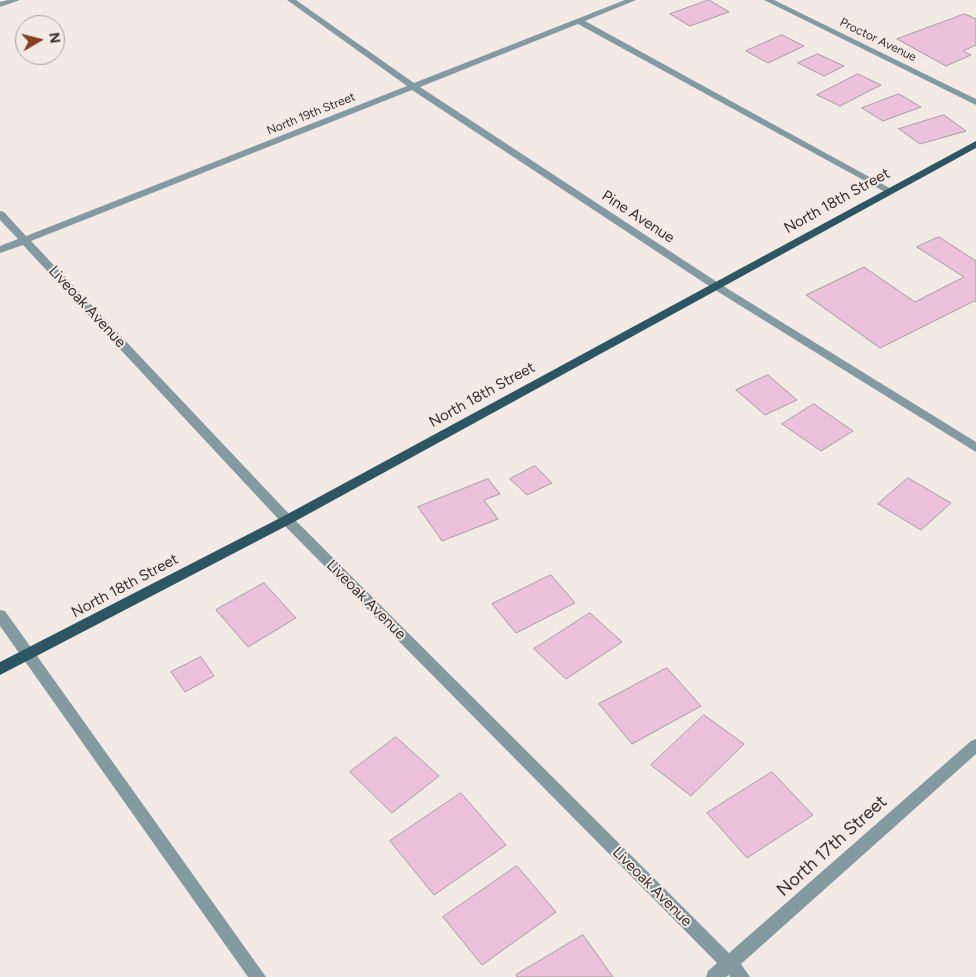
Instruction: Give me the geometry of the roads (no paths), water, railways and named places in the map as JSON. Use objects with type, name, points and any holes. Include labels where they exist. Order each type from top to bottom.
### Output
[{"type":"main road","name":"North 18th Street","points":[[0,669],[287,520],[976,144]]},
{"type":"street","points":[[0,5],[16,0]]},
{"type":"street","name":"Pine Avenue","points":[[291,0],[414,87],[716,286],[976,448]]},
{"type":"street","name":"North 19th Street","points":[[0,250],[632,0]]},
{"type":"street","name":"Proctor Avenue","points":[[768,0],[976,102]]},
{"type":"street","points":[[578,21],[890,191]]},
{"type":"street","name":"Liveoak Avenue","points":[[0,214],[287,520],[742,977]]},
{"type":"street","points":[[0,616],[258,977]]},
{"type":"street","name":"North 17th Street","points":[[714,977],[976,745]]}]
